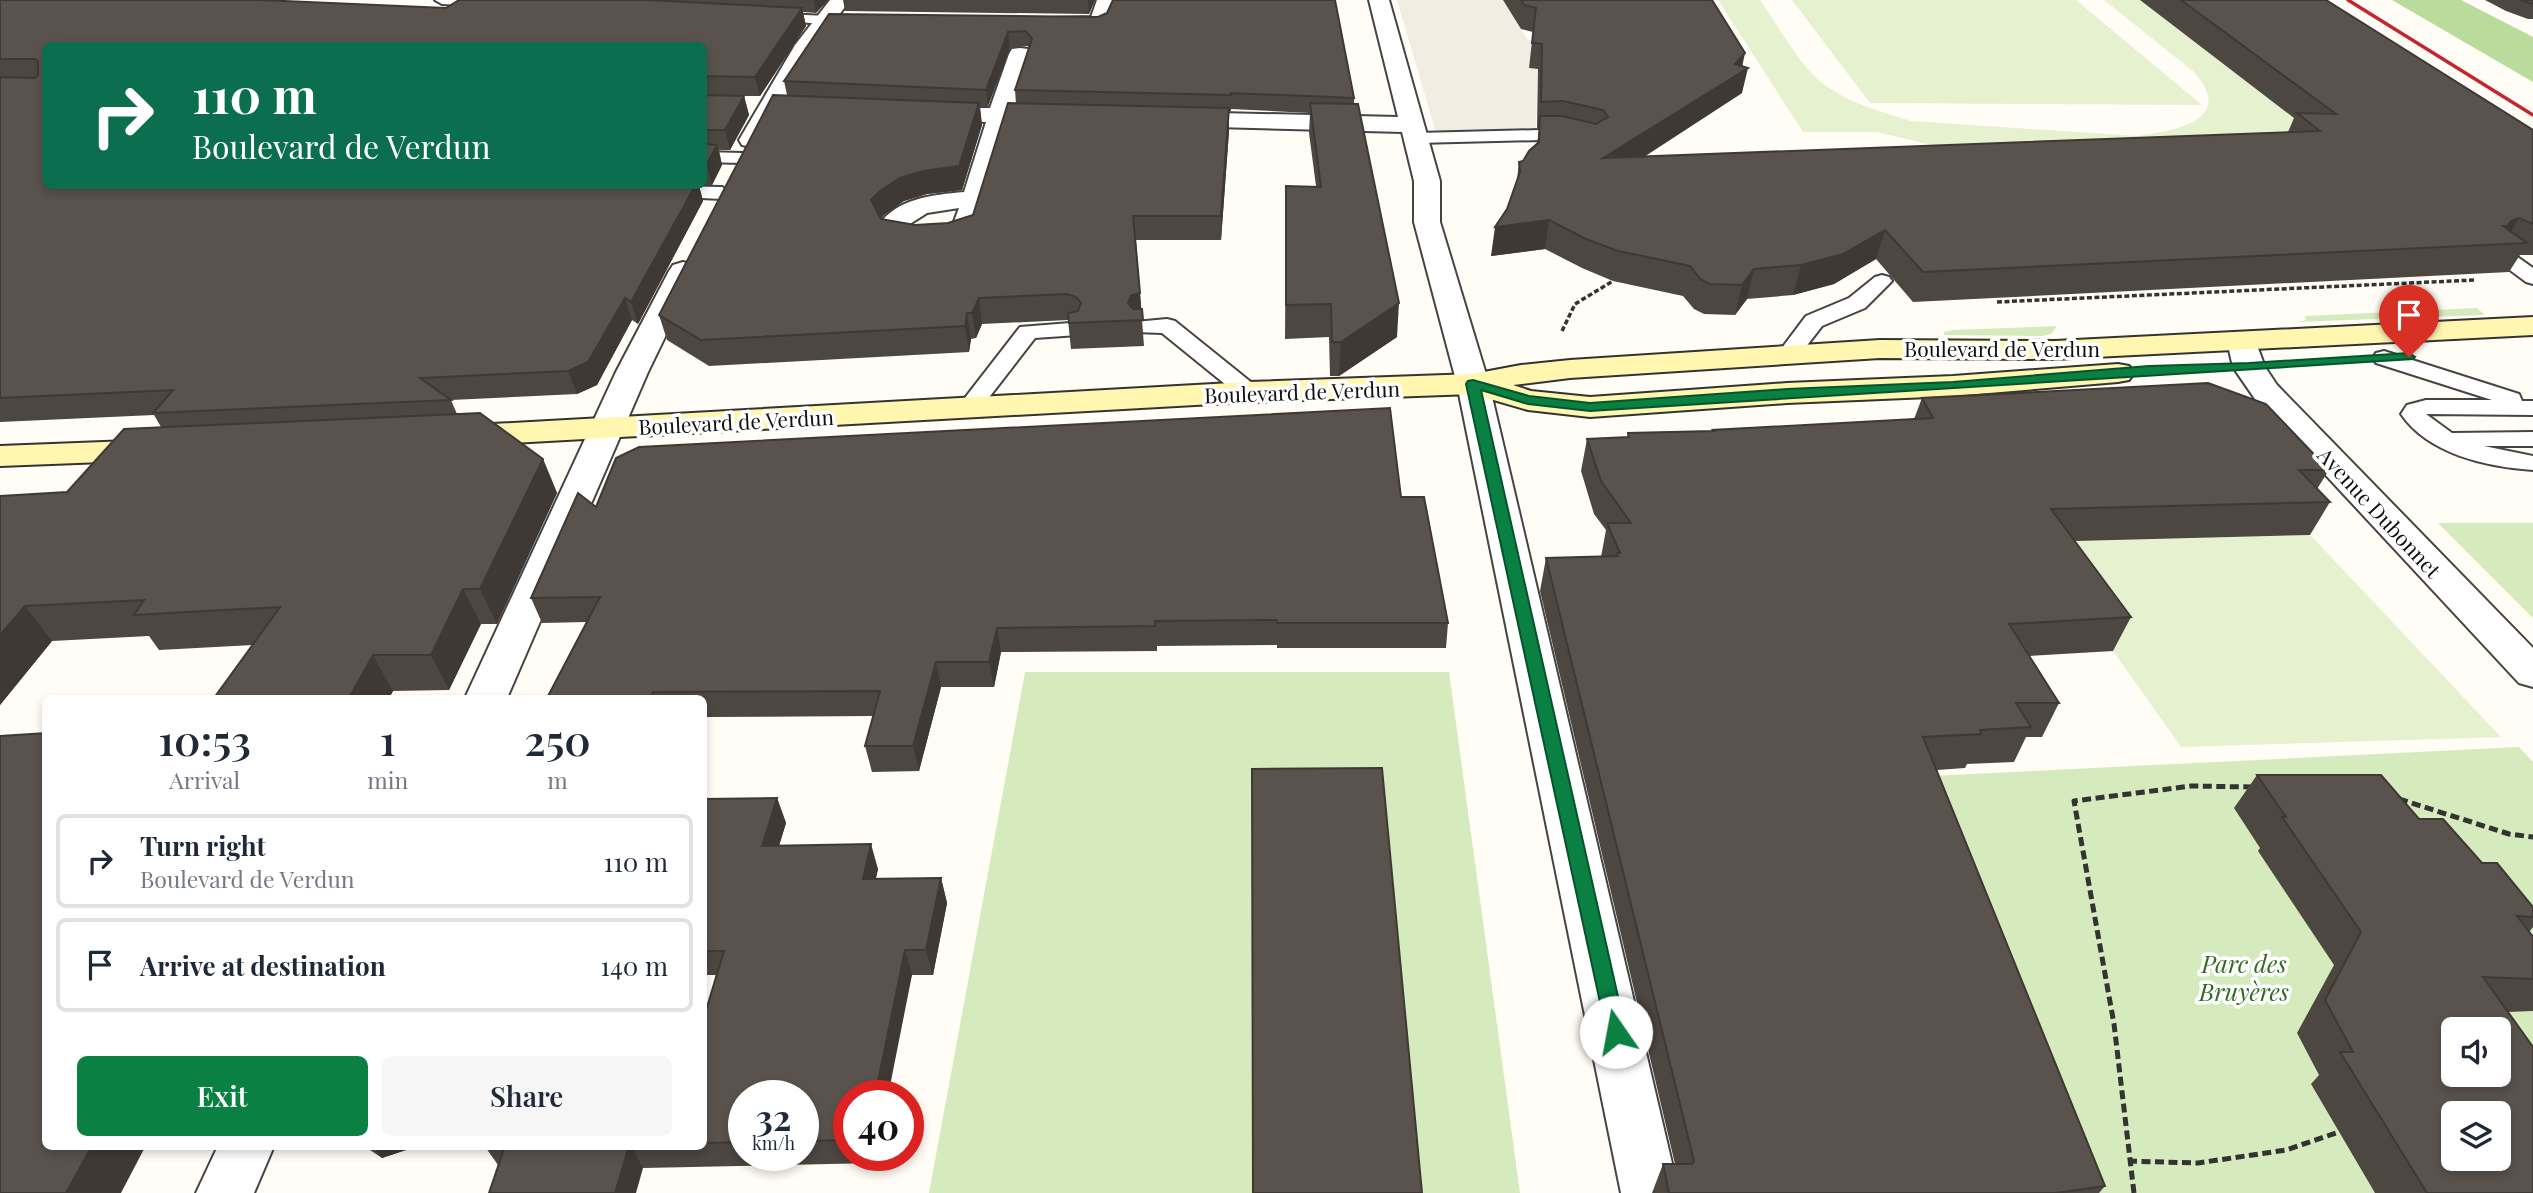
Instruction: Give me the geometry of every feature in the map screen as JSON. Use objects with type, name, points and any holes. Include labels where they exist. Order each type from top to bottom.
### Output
[{"type":"main road","name":"Boulevard de Verdun","points":[[1473,384],[1528,400],[1590,407],[1787,393],[1953,386],[2149,370],[2245,354],[2533,326]]},
{"type":"main road","name":"Boulevard de Verdun","points":[[429,438],[1250,392],[1473,384],[1521,374],[1570,369],[1880,349],[2384,358],[2533,350]]},
{"type":"main road","points":[[0,456],[180,449]]},
{"type":"street","points":[[1036,21],[1098,23],[1107,0]]},
{"type":"street","points":[[1379,0],[1427,181],[1427,222],[1473,384],[1650,1193]]},
{"type":"street","points":[[716,204],[742,158],[759,106],[806,44],[840,13]]},
{"type":"street","points":[[975,199],[998,116],[1020,54]]},
{"type":"street","points":[[759,106],[796,109]]},
{"type":"street","points":[[904,113],[1083,117]]},
{"type":"street","points":[[1150,119],[1415,131]]},
{"type":"street","points":[[487,695],[632,372],[693,250]]},
{"type":"street","name":"Avenue Dubonnet","points":[[2245,354],[2274,400],[2533,673]]},
{"type":"street","points":[[225,1193],[244,1150]]},
{"type":"lane","points":[[442,0],[511,4]]},
{"type":"lane","points":[[758,16],[840,13]]},
{"type":"lane","points":[[1415,131],[1559,135],[1591,143]]},
{"type":"lane","points":[[707,157],[742,158]]},
{"type":"lane","points":[[651,191],[716,204]]},
{"type":"lane","points":[[2502,255],[2533,278]]},
{"type":"lane","points":[[1787,356],[1814,321],[1857,303],[1882,281]]},
{"type":"lane","points":[[1143,327],[1167,326],[1250,392]]},
{"type":"lane","points":[[969,408],[1028,332],[1070,330]]},
{"type":"lane","points":[[2384,358],[2533,406]]},
{"type":"lane","points":[[2533,406],[2426,407],[2414,410],[2413,414],[2417,422],[2497,459],[2533,463]]},
{"type":"lane","points":[[2447,438],[2533,439]]},
{"type":"path","points":[[1997,302],[2486,280]]},
{"type":"path","points":[[1558,338],[1576,304],[1613,281]]},
{"type":"path","points":[[2134,1193],[2128,1161],[2114,1024],[2074,801],[2192,786],[2257,787]]},
{"type":"path","points":[[2396,799],[2509,834],[2533,837]]},
{"type":"path","points":[[2128,1161],[2211,1161],[2286,1150],[2339,1132]]},
{"type":"green space","points":[[1718,0],[1760,0],[1816,78],[1846,98],[1878,111],[1911,121],[2137,136],[2168,131],[2196,120],[2205,112],[2209,102],[2205,88],[2194,72],[2104,0],[2278,0],[2327,138],[1948,149],[1877,132],[1803,132]]},
{"type":"green space","points":[[1792,0],[2076,0],[2202,105],[1870,103]]},
{"type":"green space","points":[[2392,0],[2461,0],[2533,37],[2533,82]]},
{"type":"green space","points":[[2477,308],[2485,315],[2296,322],[2306,320],[2305,316]]},
{"type":"green space","points":[[2057,326],[2051,334],[2043,336],[1944,335],[1944,332],[1953,330]]},
{"type":"green space","points":[[2231,451],[2501,737],[2181,747],[2036,542]]},
{"type":"green space","points":[[2438,523],[2533,523],[2533,618]]},
{"type":"green space","points":[[1025,672],[1449,672],[1520,1193],[929,1193]]},
{"type":"green space","name":"Parc des Bruyères","points":[[2519,747],[2533,762],[2533,1193],[2071,1193],[1911,777]]},
{"type":"shaded area","points":[[1397,0],[1503,0],[1528,40],[1532,40],[1529,68],[1538,69],[1536,133],[1436,133]]},
{"type":"building","points":[[0,0],[261,0],[446,8],[459,0],[648,0],[802,8],[755,77],[707,76],[707,42],[42,42],[42,189],[693,189],[631,302],[625,298],[588,362],[568,371],[420,378],[451,400],[153,413],[173,390],[0,398],[0,77],[35,78],[38,75],[38,61],[0,59]]},
{"type":"building","points":[[1113,0],[1335,0],[1354,98],[1015,90],[1032,39],[1026,31],[1008,32],[986,90],[784,81],[829,14],[1098,17],[1107,13]]},
{"type":"building","points":[[1521,0],[1712,0],[1745,53],[1735,64],[1748,68],[1603,158],[2320,131],[2297,113],[2336,114],[2181,0],[2326,0],[2533,130],[2533,224],[2519,218],[2503,226],[2527,243],[1923,272],[1885,230],[1843,254],[1801,265],[1754,269],[1742,285],[1710,284],[1700,279],[1690,266],[1618,251],[1586,239],[1549,220],[1495,227],[1507,209],[1520,172],[1519,162],[1523,161],[1539,142],[1540,116],[1562,116],[1596,124],[1608,117],[1603,110],[1563,101],[1541,102],[1542,44],[1532,43],[1536,8],[1524,5]]},
{"type":"building","points":[[707,95],[744,96],[725,130],[707,130]]},
{"type":"building","points":[[773,95],[979,103],[959,166],[923,171],[900,178],[871,200],[881,219],[915,225],[948,223],[973,215],[1008,103],[1229,108],[1221,216],[1133,216],[1140,293],[1131,295],[1128,303],[1133,309],[1142,309],[1143,320],[1069,323],[1068,313],[1078,311],[1081,303],[1076,297],[1067,294],[979,298],[972,313],[967,313],[965,326],[701,340],[659,315]]},
{"type":"building","points":[[1310,103],[1358,104],[1399,303],[1341,342],[1332,342],[1331,304],[1286,305],[1286,186],[1321,187]]},
{"type":"building","points":[[707,144],[717,145],[707,164]]},
{"type":"building","points":[[2208,383],[2266,404],[2329,470],[2299,470],[2330,502],[2051,509],[2131,617],[2009,624],[2059,703],[2016,703],[2031,727],[1980,730],[1981,734],[1923,737],[2105,1186],[2056,1193],[1669,1193],[1663,1164],[1692,1164],[1694,1161],[1546,558],[1618,556],[1617,553],[1620,553],[1607,523],[1631,523],[1601,481],[1587,439],[1629,437],[1628,433],[1714,431],[1933,418],[1922,398]]},
{"type":"building","points":[[1390,408],[1401,497],[1424,497],[1448,623],[1155,621],[1155,626],[997,628],[989,662],[936,662],[913,746],[865,746],[880,691],[549,695],[600,597],[531,598],[578,493],[596,507],[616,458],[639,447]]},
{"type":"building","points":[[480,413],[543,459],[480,589],[463,589],[431,655],[373,655],[351,695],[216,695],[280,607],[134,615],[144,600],[25,606],[0,635],[0,496],[67,492],[124,429]]},
{"type":"building","points":[[42,733],[42,1150],[90,1150],[66,1193],[0,1193],[0,736]]},
{"type":"building","points":[[1382,768],[1422,1193],[1253,1193],[1252,769]]},
{"type":"building","points":[[2257,775],[2381,775],[2419,819],[2443,819],[2482,863],[2497,863],[2533,907],[2533,917],[2517,916],[2533,937],[2533,979],[2483,977],[2533,1047],[2533,1193],[2427,1193],[2340,1052],[2353,1052],[2325,1000],[2361,932],[2282,817],[2286,817]]},
{"type":"building","points":[[777,798],[762,846],[871,844],[863,879],[941,878],[926,950],[905,950],[878,1080],[833,1080],[833,1140],[819,1141],[819,1080],[728,1080],[728,1142],[707,1143],[707,1007],[724,951],[707,951],[707,799]]},
{"type":"building","points":[[504,1150],[628,1150],[615,1193],[489,1193]]},
{"type":"railway","points":[[2348,0],[2533,115]]},
{"type":"route","points":[[1616,1032],[1473,384],[1528,400],[1590,407],[1787,393],[1953,386],[2149,370],[2409,357]]}]
